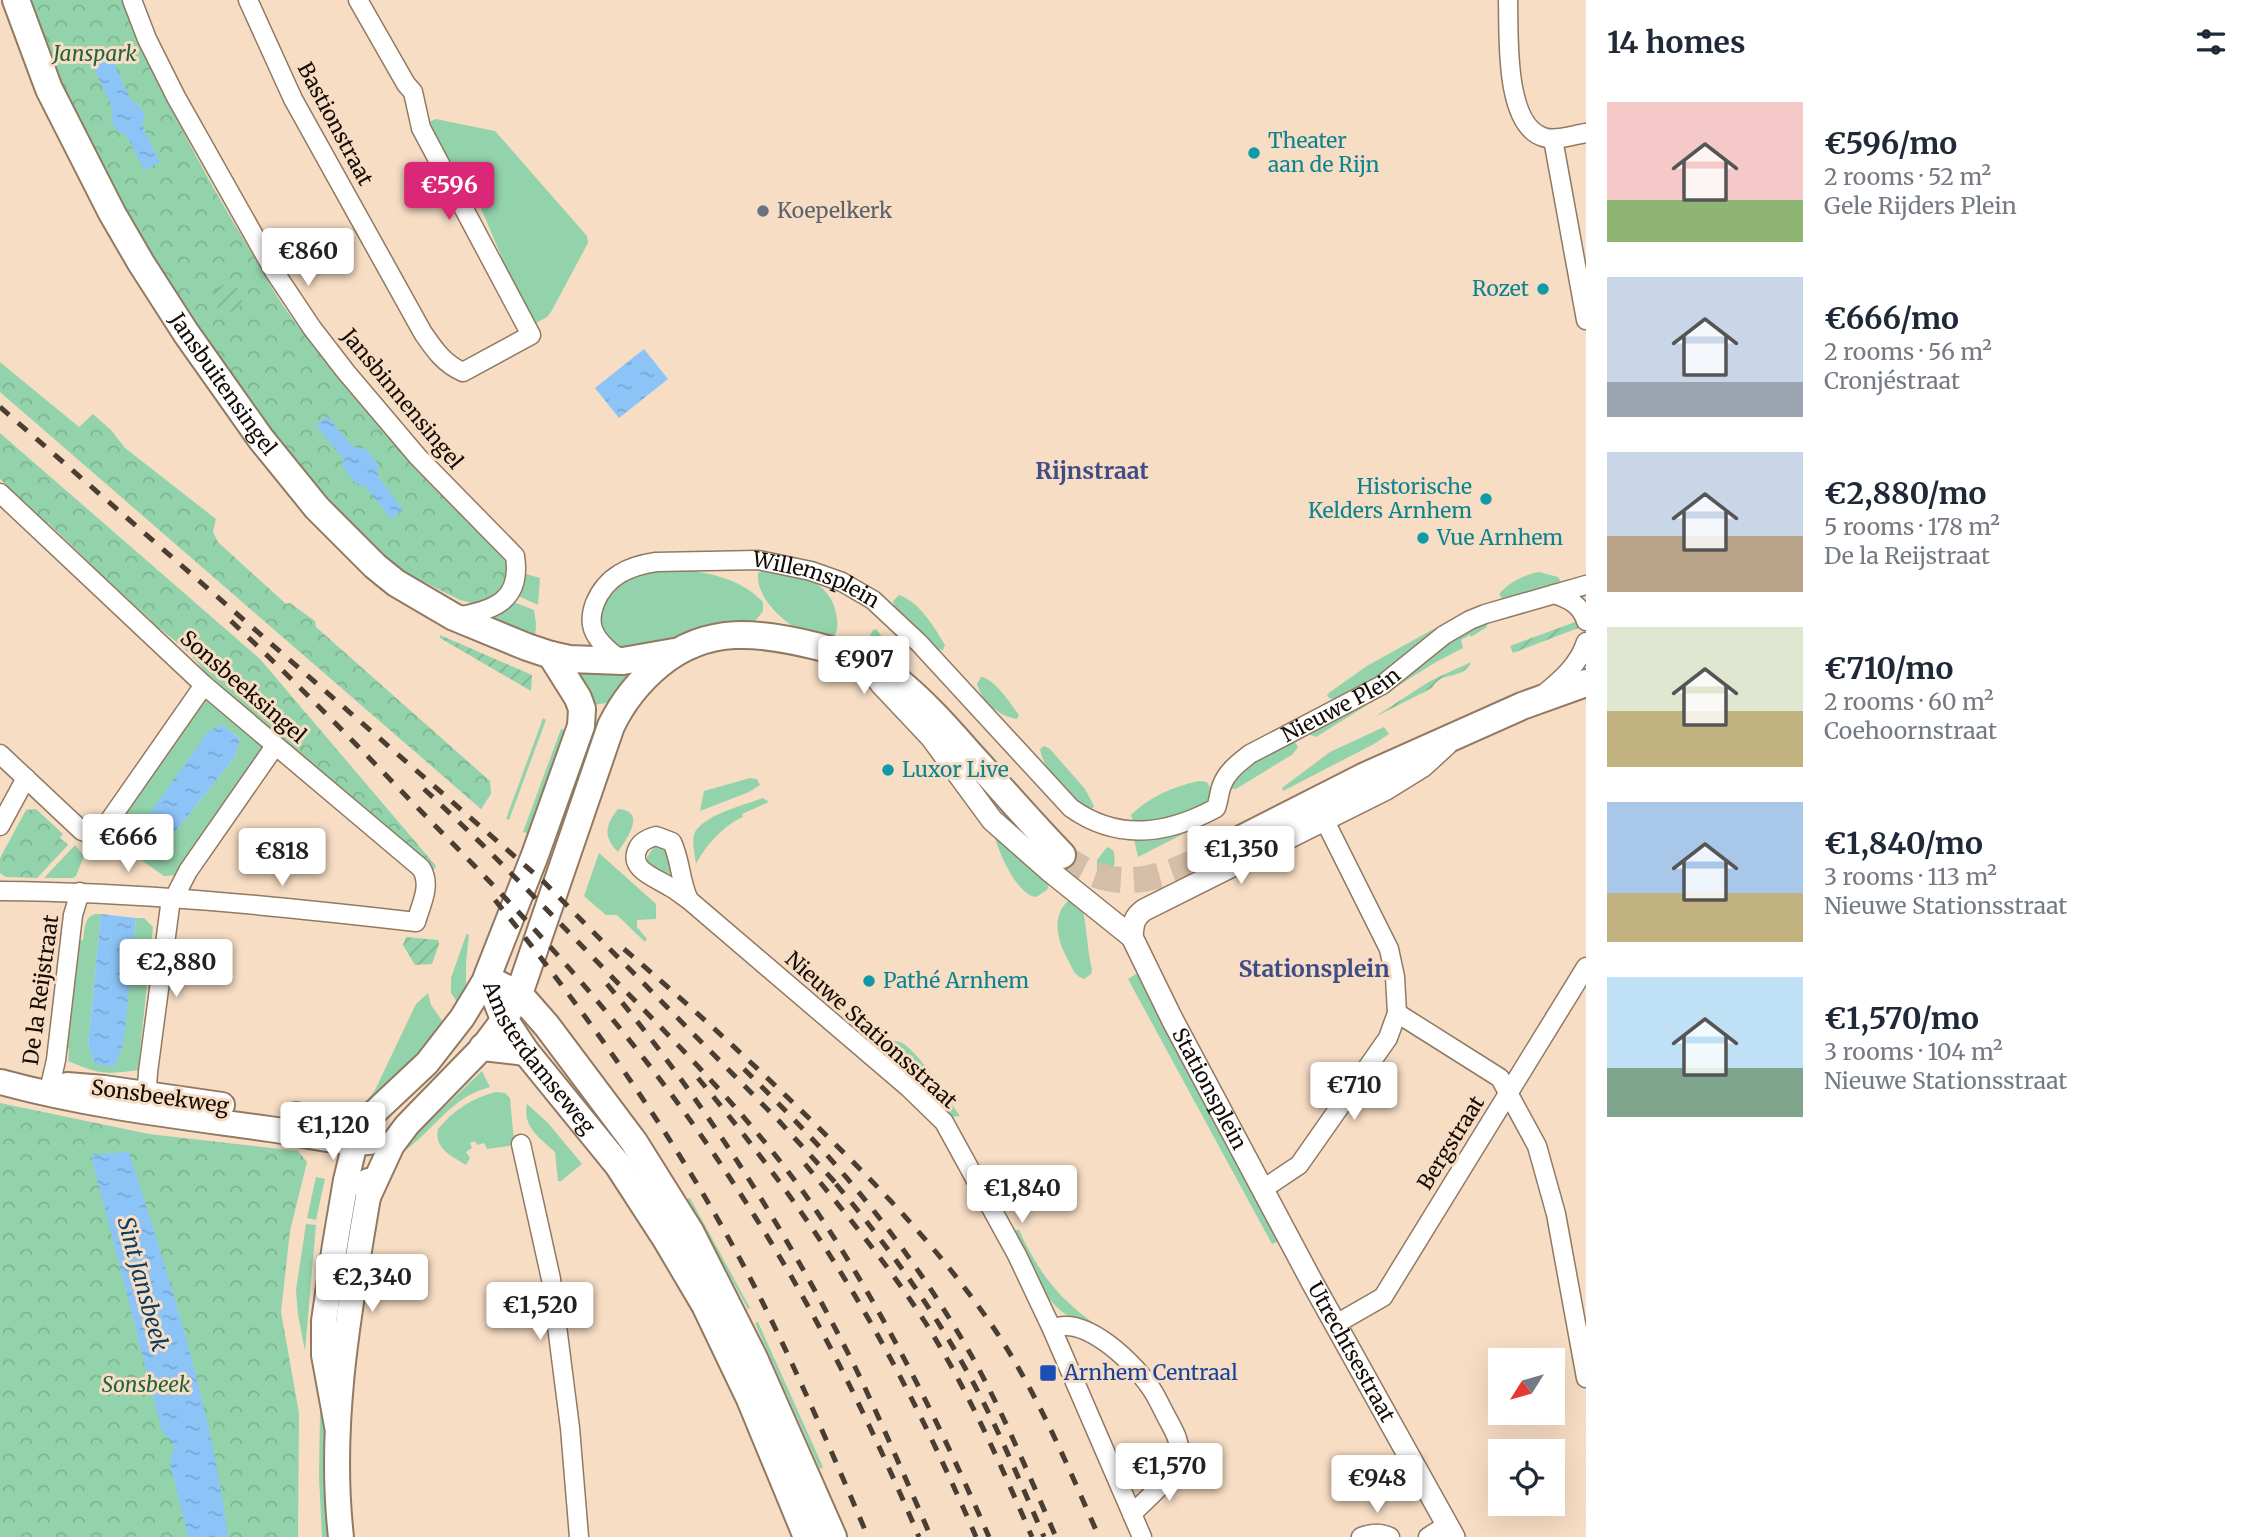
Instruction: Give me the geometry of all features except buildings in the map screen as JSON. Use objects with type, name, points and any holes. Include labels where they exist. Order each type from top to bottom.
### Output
[{"type":"main road","name":"Jansbuitensingel","points":[[16,0],[50,89],[112,214],[141,263],[186,333],[261,439],[317,508],[375,566],[396,583],[454,617],[562,664]]},
{"type":"main road","points":[[337,1426],[323,1343],[328,1285],[348,1170],[365,1138],[462,1018],[488,977],[536,855],[581,726],[582,709],[562,664],[623,661],[676,651],[712,637],[730,634],[787,640],[858,660],[896,680],[920,701],[1062,855]]},
{"type":"main road","points":[[368,1197],[391,1145],[483,1046],[519,994],[611,726],[633,690],[676,651]]},
{"type":"main road","points":[[1240,840],[1363,777],[1536,700],[1586,683]]},
{"type":"main road","name":"Amsterdamseweg","points":[[488,977],[519,994],[547,1026],[634,1142],[691,1233],[754,1358],[833,1537]]},
{"type":"main road","name":"Amsterdamseweg","points":[[488,977],[504,1019],[526,1052],[618,1165],[692,1283],[720,1333],[750,1399],[807,1537]]},
{"type":"main road","points":[[483,1046],[526,1052]]},
{"type":"main road","name":"Sonsbeekweg","points":[[0,1082],[365,1138]]},
{"type":"main road","name":"Sonsbeekweg","points":[[146,1103],[319,1136],[365,1138]]},
{"type":"main road","points":[[365,1138],[407,1125]]},
{"type":"main road","points":[[319,1136],[338,1152],[348,1170]]},
{"type":"main road","points":[[341,1537],[337,1426],[342,1361],[368,1197],[365,1138]]},
{"type":"street","name":"Jansbinnensingel","points":[[132,0],[147,39],[176,97],[274,271],[312,328],[418,457],[515,556],[518,573],[504,600],[486,611],[454,617]]},
{"type":"street","name":"Bastionstraat","points":[[248,0],[293,99],[423,333],[452,368],[463,372],[531,335],[421,128],[412,92],[358,0]]},
{"type":"street","points":[[1507,0],[1514,102],[1521,118],[1533,132],[1542,137],[1553,139],[1586,133]]},
{"type":"street","points":[[1553,139],[1586,320]]},
{"type":"street","name":"Sonsbeeksingel","points":[[0,493],[204,685],[421,868],[427,883],[416,922],[174,897]]},
{"type":"street","name":"Willemsplein","points":[[623,661],[597,638],[591,620],[600,593],[626,569],[656,562],[758,560],[811,570],[842,582],[880,606],[938,662],[1071,808],[1082,816],[1114,828]]},
{"type":"street","name":"Nieuwe Plein","points":[[1114,828],[1140,831],[1181,825],[1216,808],[1226,777],[1251,754],[1382,685],[1455,628],[1485,614],[1586,585]]},
{"type":"street","points":[[1554,594],[1577,605],[1586,621]]},
{"type":"street","points":[[1536,700],[1569,671],[1583,652],[1586,642]]},
{"type":"street","points":[[858,660],[931,737],[992,820],[1096,910],[1132,937],[1136,916],[1181,890],[1395,784],[1423,766],[1456,736]]},
{"type":"street","points":[[0,754],[82,831],[93,835],[100,834],[204,685]]},
{"type":"street","points":[[146,1103],[167,915],[188,871],[275,746]]},
{"type":"street","points":[[0,826],[26,778]]},
{"type":"street","points":[[1263,1189],[1299,1165],[1388,1038],[1397,1013],[1395,977],[1389,949],[1324,819]]},
{"type":"street","points":[[0,891],[174,897]]},
{"type":"street","name":"De la Reijstraat","points":[[49,1089],[56,1060],[73,915],[80,892]]},
{"type":"street","name":"Nieuwe Stationsstraat","points":[[689,900],[909,1088],[944,1122],[1017,1255],[1142,1537]]},
{"type":"street","name":"Stationsplein","points":[[1132,937],[1171,1019],[1290,1240]]},
{"type":"street","name":"Bergstraat","points":[[1336,1324],[1383,1297],[1586,967]]},
{"type":"street","points":[[1397,1013],[1500,1078],[1537,1146],[1556,1214],[1586,1378]]},
{"type":"street","points":[[521,1144],[551,1279],[570,1428],[579,1537]]},
{"type":"street","name":"Utrechtsestraat","points":[[1290,1240],[1450,1531]]},
{"type":"street","points":[[1052,1329],[1070,1324],[1084,1329],[1126,1359],[1153,1391],[1177,1438],[1179,1452],[1175,1468],[1132,1514]]},
{"type":"street","points":[[1428,1537],[1450,1531]]},
{"type":"street","points":[[1361,1537],[1383,1534],[1390,1537]]},
{"type":"green space","name":"Janspark","points":[[25,0],[123,0],[181,128],[281,302],[369,414],[509,565],[505,588],[498,594],[483,602],[460,600],[390,565],[325,501],[189,323],[81,133]]},
{"type":"green space","points":[[436,119],[495,131],[587,236],[588,243],[551,312],[536,323],[528,319],[480,206],[430,130],[431,121]]},
{"type":"green space","points":[[228,284],[238,288],[242,298],[238,308],[228,312],[218,308],[214,298],[218,288]]},
{"type":"green space","points":[[0,362],[79,427],[93,414],[111,430],[125,448],[216,519],[213,532],[218,542],[286,604],[290,603],[315,621],[316,627],[490,781],[491,794],[481,809],[0,392]]},
{"type":"green space","points":[[0,433],[260,659],[436,866],[433,871],[208,682],[201,667],[189,653],[161,629],[157,632],[148,624],[151,620],[105,578],[101,581],[90,570],[93,566],[48,523],[44,527],[33,517],[36,513],[0,479]]},
{"type":"green space","points":[[766,568],[809,580],[826,592],[837,616],[835,635],[831,638],[809,634],[782,618],[767,601],[758,583],[758,573]]},
{"type":"green space","points":[[676,569],[712,574],[734,582],[763,602],[763,611],[756,620],[670,641],[622,649],[610,642],[602,633],[600,622],[601,611],[613,589],[632,573]]},
{"type":"green space","points":[[1539,572],[1558,577],[1561,582],[1556,588],[1504,601],[1499,594],[1517,580]]},
{"type":"green space","points":[[523,573],[540,578],[538,605],[516,595]]},
{"type":"green space","points":[[899,595],[914,603],[926,616],[945,645],[943,650],[935,649],[894,608],[893,601]]},
{"type":"green space","points":[[511,601],[534,610],[535,640],[486,619],[498,614]]},
{"type":"green space","points":[[1586,618],[1586,625],[1513,653],[1510,646]]},
{"type":"green space","points":[[1486,621],[1487,627],[1461,640],[1463,648],[1316,737],[1308,734],[1456,636]]},
{"type":"green space","points":[[1437,627],[1373,679],[1333,699],[1327,695],[1367,666]]},
{"type":"green space","points":[[876,629],[888,644],[894,659],[888,661],[869,651],[868,639]]},
{"type":"green space","points":[[440,635],[532,675],[531,691],[440,638]]},
{"type":"green space","points":[[1471,662],[1463,672],[1441,679],[1432,688],[1373,718],[1430,681]]},
{"type":"green space","points":[[637,668],[614,702],[593,705],[576,669]]},
{"type":"green space","points":[[981,677],[992,682],[1002,692],[1019,715],[1017,719],[1004,715],[987,702],[977,684]]},
{"type":"green space","points":[[202,700],[212,701],[258,740],[262,748],[261,756],[182,871],[176,875],[164,876],[120,845],[116,838],[115,821]],"holes":[[[221,724],[240,739],[235,757],[151,862],[127,845]]]},
{"type":"green space","points":[[543,718],[546,720],[509,820],[506,819]]},
{"type":"green space","points":[[1384,727],[1389,734],[1374,744],[1283,791],[1282,788],[1330,752]]},
{"type":"green space","points":[[561,729],[573,732],[530,834],[523,832]]},
{"type":"green space","points":[[1295,742],[1298,747],[1293,754],[1236,789],[1229,789],[1247,766],[1273,749]]},
{"type":"green space","points":[[1044,746],[1050,749],[1085,789],[1094,806],[1092,809],[1073,798],[1058,783],[1042,758],[1040,749]]},
{"type":"green space","points":[[750,778],[757,779],[760,785],[700,811],[704,791]]},
{"type":"green space","points":[[1199,781],[1207,782],[1212,792],[1200,807],[1165,819],[1133,821],[1131,815],[1154,798],[1171,789]]},
{"type":"green space","points":[[763,798],[769,802],[742,814],[743,817],[710,843],[696,864],[693,838],[704,822]]},
{"type":"green space","points":[[36,809],[63,834],[60,838],[68,845],[37,878],[6,877],[0,873],[0,858],[26,810]]},
{"type":"green space","points":[[618,809],[627,811],[633,820],[629,834],[618,852],[608,836],[608,826]]},
{"type":"green space","points":[[1197,827],[1138,857],[1134,839],[1166,837]]},
{"type":"green space","points":[[994,834],[1050,880],[1047,890],[1036,897],[1022,889],[1004,861]]},
{"type":"green space","points":[[659,844],[667,849],[672,873],[670,874],[650,867],[645,860]]},
{"type":"green space","points":[[75,845],[84,856],[76,876],[44,878]]},
{"type":"green space","points":[[1107,847],[1113,850],[1114,864],[1108,874],[1100,878],[1097,874],[1097,860]]},
{"type":"green space","points":[[599,853],[656,904],[656,919],[637,920],[637,927],[647,939],[645,942],[617,915],[606,915],[584,896]]},
{"type":"green space","points":[[1072,898],[1082,906],[1085,922],[1092,970],[1084,979],[1074,971],[1058,935],[1061,911]]},
{"type":"green space","points":[[95,914],[101,914],[88,1045],[96,1064],[122,1049],[136,918],[144,918],[153,927],[138,1070],[102,1072],[68,1061],[67,1048],[80,941],[83,940],[87,921]]},
{"type":"green space","points":[[469,934],[466,988],[460,1006],[451,993],[451,978],[466,935]]},
{"type":"green space","points":[[406,937],[438,940],[432,964],[415,965],[403,945]]},
{"type":"green space","points":[[1136,974],[1281,1240],[1272,1244],[1128,979]]},
{"type":"green space","points":[[428,993],[431,1005],[448,1029],[383,1092],[355,1113],[348,1113],[366,1102],[375,1090],[416,1004]]},
{"type":"green space","points":[[863,1041],[893,1041],[909,1048],[960,1116],[948,1117]]},
{"type":"green space","points":[[482,1071],[490,1087],[464,1098],[414,1143],[403,1152],[401,1150],[410,1140]]},
{"type":"green space","points":[[496,1092],[505,1093],[510,1098],[514,1141],[509,1146],[487,1149],[484,1143],[470,1143],[472,1148],[466,1152],[470,1158],[466,1165],[441,1147],[437,1136],[438,1129],[464,1106]]},
{"type":"green space","name":"Sonsbeek","points":[[0,1103],[149,1134],[298,1151],[307,1162],[290,1231],[281,1312],[299,1413],[298,1537],[0,1537]]},
{"type":"green space","points":[[527,1104],[548,1123],[582,1164],[561,1181],[558,1181],[555,1152],[530,1126]]},
{"type":"green space","points":[[316,1177],[325,1179],[316,1220],[307,1218]]},
{"type":"green space","points":[[690,1198],[750,1308],[748,1309],[687,1199]]},
{"type":"green space","points":[[306,1224],[316,1225],[305,1351],[296,1290]]},
{"type":"green space","points":[[1012,1230],[1019,1230],[1054,1288],[1106,1332],[1101,1336],[1052,1302]]},
{"type":"green space","points":[[758,1322],[823,1467],[820,1469],[755,1323]]},
{"type":"green space","points":[[320,1411],[328,1418],[332,1537],[322,1537]]},
{"type":"water","points":[[108,51],[131,100],[139,105],[145,116],[142,125],[160,162],[144,170],[127,136],[117,131],[111,119],[113,109],[90,60]]},
{"type":"water","points":[[644,349],[668,379],[619,418],[595,388]]},
{"type":"water","points":[[327,416],[353,447],[366,449],[378,464],[378,476],[403,510],[391,519],[365,486],[357,485],[343,468],[343,459],[316,425]]},
{"type":"water","points":[[221,724],[240,739],[235,757],[151,862],[127,845],[207,733]]},
{"type":"water","points":[[101,914],[136,918],[124,1039],[114,1067],[95,1064],[88,1045]]},
{"type":"water","name":"Sint Jansbeek","points":[[129,1152],[200,1391],[221,1488],[228,1537],[188,1537],[170,1463],[174,1444],[162,1431],[91,1155]]},
{"type":"tunnel","points":[[1062,855],[1084,870],[1107,878],[1129,880],[1151,878],[1173,871],[1239,840]]},
{"type":"railway","points":[[0,407],[544,882],[779,1121],[843,1191]]},
{"type":"railway","points":[[231,621],[511,904],[573,972],[654,1072],[729,1176],[799,1290],[882,1453],[919,1537]]},
{"type":"railway","points":[[424,789],[519,881],[687,1055],[736,1108],[804,1193],[882,1317],[949,1448],[989,1537]]},
{"type":"railway","points":[[495,900],[598,1034],[661,1127],[720,1223],[780,1337],[868,1537]]},
{"type":"railway","points":[[624,949],[806,1115],[895,1205],[935,1251],[991,1324],[1022,1375],[1050,1428],[1099,1537]]},
{"type":"railway","points":[[607,984],[643,1028],[710,1121],[742,1168],[801,1266],[855,1367],[931,1537]]},
{"type":"railway","points":[[744,1069],[847,1178],[925,1281],[986,1383],[1056,1537]]},
{"type":"railway","points":[[698,1078],[784,1189],[848,1284],[895,1366],[976,1537]]},
{"type":"railway","points":[[805,1164],[882,1261],[941,1348],[969,1400],[1032,1537]]},
{"type":"railway","points":[[836,1184],[911,1281],[960,1359],[994,1423],[1044,1537]]},
{"type":"place","name":"Theater aan de Rijn","points":[[1254,153]]},
{"type":"place","name":"Koepelkerk","points":[[763,211]]},
{"type":"place","name":"Rozet","points":[[1543,289]]},
{"type":"place","name":"Historische Kelders Arnhem","points":[[1486,499]]},
{"type":"place","name":"Vue Arnhem","points":[[1423,538]]},
{"type":"place","name":"Luxor Live","points":[[888,770]]},
{"type":"place","name":"Pathé Arnhem","points":[[869,981]]},
{"type":"place","name":"Arnhem Centraal","points":[[1048,1373]]},
{"type":"district","name":"Rijnstraat","points":[[1092,471]]},
{"type":"district","name":"Stationsplein","points":[[1314,969]]}]
